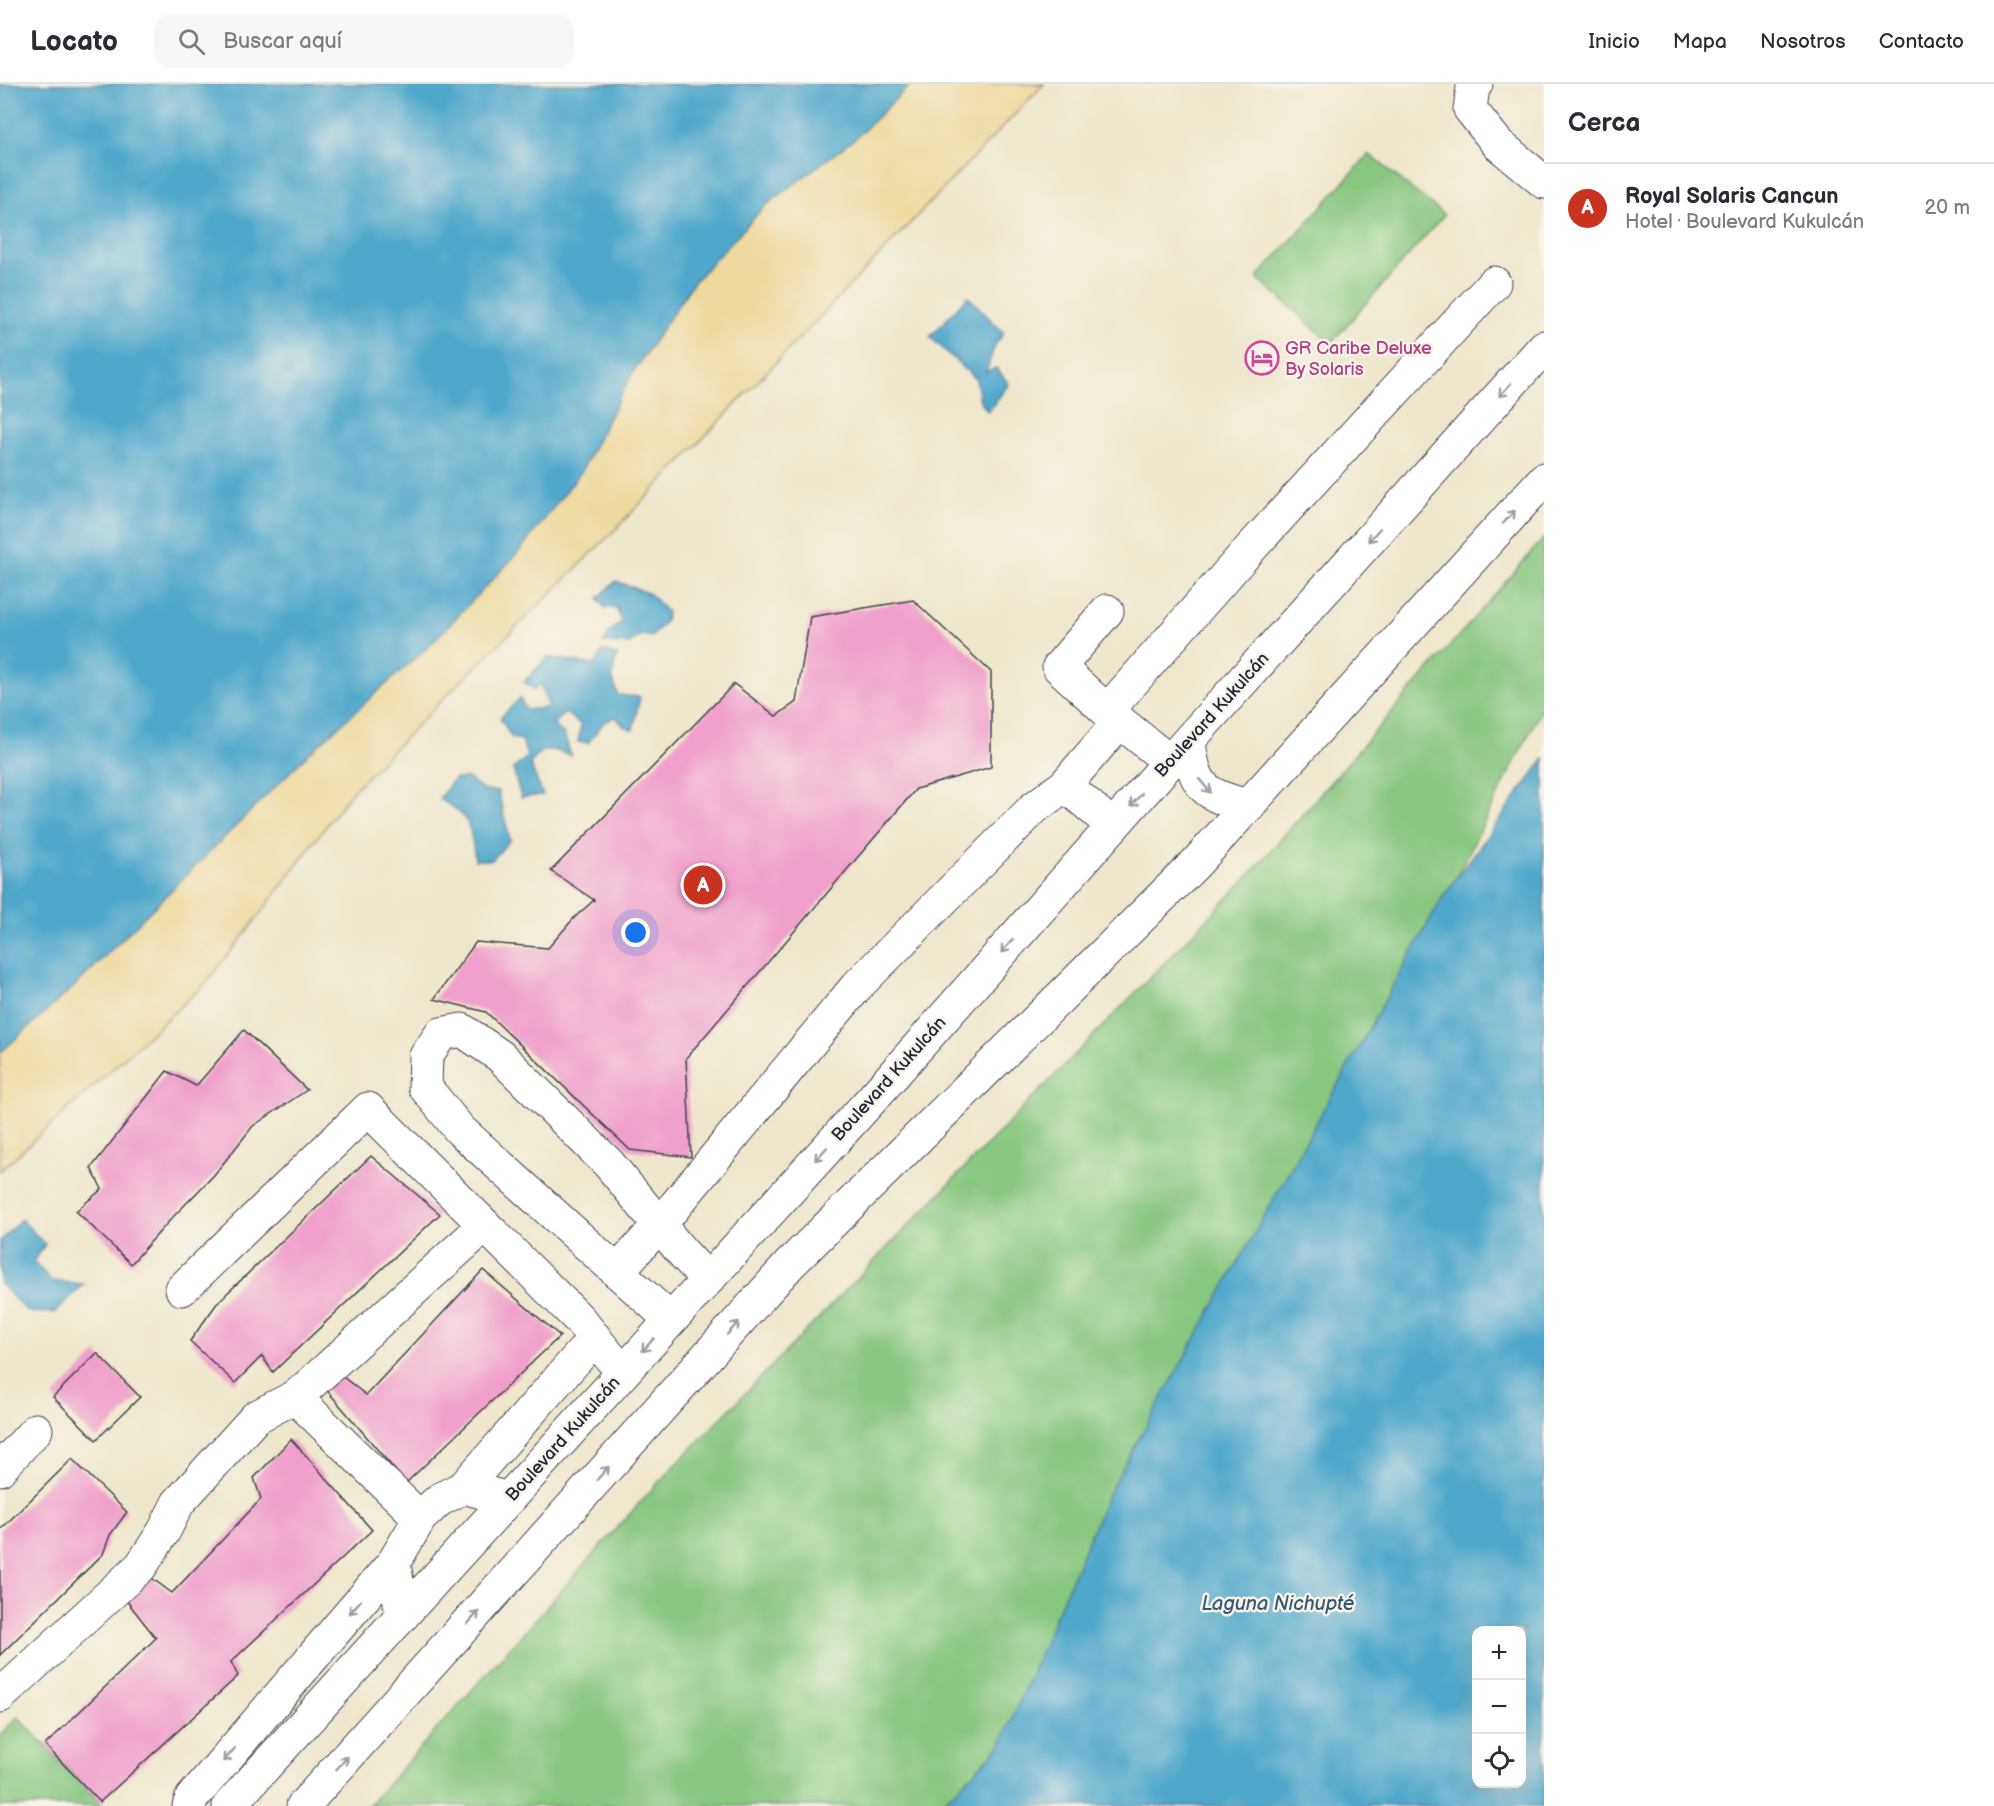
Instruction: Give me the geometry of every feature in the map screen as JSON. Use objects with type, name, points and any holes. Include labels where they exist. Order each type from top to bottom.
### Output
[{"type":"main road","points":[[1476,84],[1473,87],[1470,109],[1498,144],[1544,182]]},
{"type":"main road","points":[[617,1272],[660,1224],[857,986],[1034,808],[1065,785],[1113,716],[1239,561],[1494,283]]},
{"type":"main road","name":"Boulevard Kukulcán","points":[[229,1806],[872,1099],[1179,751],[1543,348]]},
{"type":"main road","points":[[303,1806],[789,1265],[1196,863],[1544,479]]},
{"type":"main road","points":[[1107,611],[1059,667],[1113,716],[1179,751],[1191,763],[1208,792],[1223,800],[1249,806]]},
{"type":"main road","points":[[1065,785],[1113,826]]},
{"type":"main road","points":[[671,1320],[460,1130],[425,1087],[426,1056],[441,1034],[462,1030],[500,1056],[609,1164],[708,1280]]},
{"type":"main road","points":[[182,1289],[368,1109],[579,1319],[623,1373]]},
{"type":"main road","points":[[0,1696],[141,1566],[164,1531],[178,1503],[256,1417],[295,1396],[485,1225]]},
{"type":"main road","points":[[189,1806],[192,1798],[393,1562],[420,1518],[439,1500],[464,1487],[595,1338]]},
{"type":"main road","points":[[295,1396],[420,1518]]},
{"type":"main road","points":[[0,1469],[36,1430]]},
{"type":"main road","points":[[464,1487],[508,1499]]},
{"type":"main road","points":[[393,1562],[402,1616]]},
{"type":"green space","points":[[1369,154],[1444,215],[1331,343],[1257,278]]},
{"type":"green space","points":[[1544,538],[1544,704],[1402,985],[1005,1806],[368,1806],[653,1488],[1246,879]]},
{"type":"green space","points":[[18,1717],[103,1806],[0,1806],[0,1734]]},
{"type":"sand","points":[[911,84],[1044,84],[612,533],[350,794],[203,986],[0,1171],[0,1053],[79,982],[307,755],[433,642],[581,472],[630,377],[693,283],[765,206],[857,137]]},
{"type":"water","points":[[0,84],[911,84],[857,137],[765,206],[693,283],[630,377],[581,472],[519,552],[433,642],[307,755],[79,982],[0,1053]]},
{"type":"water","points":[[968,296],[1004,333],[995,345],[986,372],[996,368],[1009,384],[988,412],[980,401],[976,379],[930,337]]},
{"type":"water","points":[[616,581],[650,594],[667,612],[665,622],[651,637],[641,635],[629,644],[604,643],[610,631],[621,622],[617,608],[605,608],[598,598]]},
{"type":"water","points":[[602,651],[617,655],[612,677],[618,695],[640,697],[633,730],[623,726],[616,717],[604,722],[588,743],[578,742],[581,725],[565,713],[553,725],[564,734],[571,755],[552,750],[540,753],[530,764],[543,795],[521,798],[513,769],[527,757],[522,740],[512,738],[500,718],[520,698],[526,710],[549,707],[540,684],[534,689],[524,682],[548,657],[595,665]]},
{"type":"water","name":"Laguna Nichupté","points":[[1544,759],[1544,1806],[940,1806],[1000,1746],[1108,1494],[1444,895]]},
{"type":"water","points":[[468,778],[485,791],[498,791],[510,840],[492,860],[475,860],[468,823],[458,811],[439,799],[454,779]]},
{"type":"water","points":[[21,1219],[45,1244],[34,1262],[52,1281],[84,1284],[54,1313],[28,1312],[0,1284],[0,1241]]},
{"type":"building","points":[[913,600],[991,672],[991,767],[916,789],[686,1058],[691,1157],[630,1150],[486,1012],[434,999],[476,942],[548,948],[574,918],[594,900],[551,871],[734,684],[776,716],[796,702],[810,617]]},
{"type":"building","points":[[244,1030],[307,1090],[253,1126],[214,1175],[131,1264],[76,1211],[102,1189],[91,1168],[167,1071],[196,1086]]},
{"type":"building","points":[[371,1156],[440,1214],[273,1372],[262,1356],[235,1383],[190,1341],[218,1302]]},
{"type":"building","points":[[483,1270],[560,1336],[406,1483],[325,1388],[339,1374],[366,1395]]},
{"type":"building","points":[[97,1353],[140,1397],[96,1440],[53,1397]]},
{"type":"building","points":[[291,1439],[372,1530],[231,1662],[238,1676],[100,1802],[45,1745],[156,1638],[126,1600],[150,1577],[172,1593],[261,1499],[254,1478]]},
{"type":"building","points":[[72,1459],[127,1512],[110,1535],[103,1554],[0,1655],[0,1530]]},
{"type":"place","name":"GR Caribe Deluxe By Solaris","points":[[1262,358]]},
{"type":"place","name":"Royal Solaris Cancun","points":[[703,885]]}]
